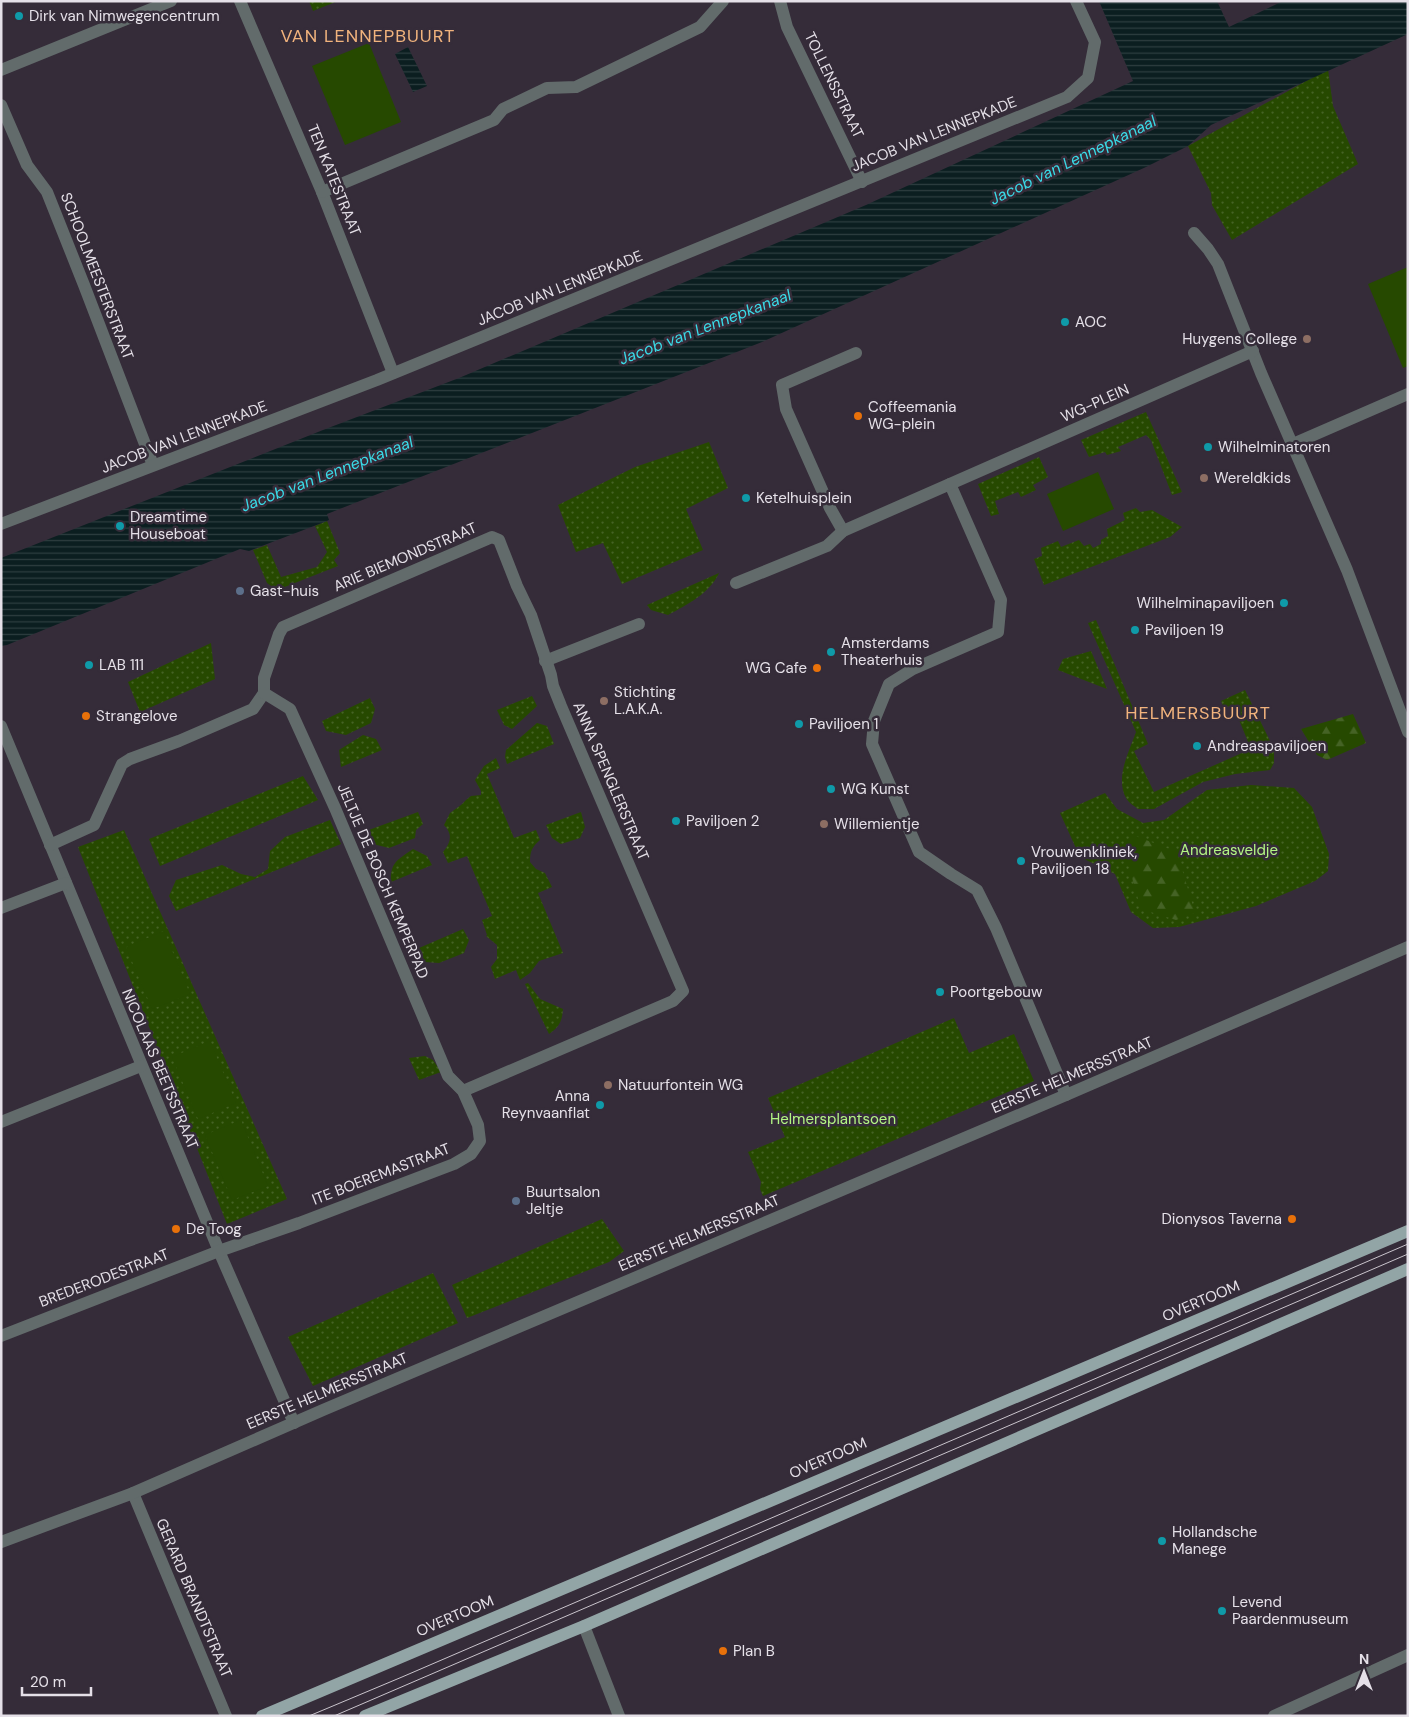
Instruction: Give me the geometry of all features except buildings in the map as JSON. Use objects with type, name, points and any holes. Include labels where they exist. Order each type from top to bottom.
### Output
[{"type":"main road","name":"OVERTOOM","points":[[262,1716],[1408,1231]]},
{"type":"main road","points":[[365,1716],[584,1626],[1408,1269]]},
{"type":"street","points":[[1,70],[171,1]]},
{"type":"street","name":"TEN KATESTRAAT","points":[[240,1],[322,192],[393,373]]},
{"type":"street","points":[[322,192],[494,120],[503,109],[547,88],[576,87],[585,83],[700,27],[723,1]]},
{"type":"street","name":"TOLLENSSTRAAT","points":[[780,1],[787,27],[862,182]]},
{"type":"street","name":"JACOB VAN LENNEPKADE","points":[[1,524],[393,373],[1067,97],[1088,78],[1094,42],[1076,1]]},
{"type":"street","name":"SCHOOLMEESTERSTRAAT","points":[[1,105],[27,166],[47,192],[153,466]]},
{"type":"street","points":[[1194,233],[1218,264],[1261,373],[1347,570],[1408,732]]},
{"type":"street","name":"WG-PLEIN","points":[[843,531],[1253,351]]},
{"type":"street","points":[[736,583],[827,546],[843,531],[830,508],[786,409],[782,385],[856,353]]},
{"type":"street","points":[[1293,444],[1408,394]]},
{"type":"street","points":[[950,484],[1001,600],[998,632],[913,669],[889,684],[874,721],[872,744],[919,852],[977,890],[996,928],[1066,1095]]},
{"type":"street","name":"ARIE BIEMONDSTRAAT","points":[[264,693],[264,678],[283,627],[492,537],[499,540],[511,568]]},
{"type":"street","name":"ANNA SPENGLERSTRAAT","points":[[463,1091],[673,1001],[683,991],[561,706],[531,616],[511,568]]},
{"type":"street","points":[[545,661],[639,624]]},
{"type":"street","points":[[50,845],[94,825],[122,764],[130,759],[252,710],[264,693]]},
{"type":"street","name":"JELTJE DE BOSCH KEMPERPAD","points":[[264,693],[290,710],[336,808],[448,1076],[463,1091]]},
{"type":"street","name":"NICOLAAS BEETSSTRAAT","points":[[1,726],[141,1066],[294,1423]]},
{"type":"street","points":[[1,908],[66,883]]},
{"type":"street","name":"EERSTE HELMERSSTRAAT","points":[[1,1542],[132,1493],[1066,1095],[1408,947]]},
{"type":"street","points":[[1,1122],[141,1066]]},
{"type":"street","name":"ITE BOEREMASTRAAT","points":[[219,1251],[299,1223],[454,1164],[471,1154],[480,1141],[478,1125],[463,1091]]},
{"type":"street","name":"BREDERODESTRAAT","points":[[1,1336],[219,1251]]},
{"type":"street","name":"GERARD BRANDTSTRAAT","points":[[132,1493],[226,1716]]},
{"type":"street","points":[[584,1626],[619,1716]]},
{"type":"street","points":[[1274,1716],[1408,1655]]},
{"type":"green space","points":[[309,1],[338,1],[313,11]]},
{"type":"green space","points":[[369,43],[401,122],[345,145],[312,66]]},
{"type":"green space","points":[[1328,69],[1333,106],[1358,164],[1232,240],[1212,205],[1211,193],[1188,146]]},
{"type":"green space","points":[[1408,267],[1408,366],[1403,368],[1368,284]]},
{"type":"green space","points":[[1146,412],[1182,492],[1172,495],[1151,440],[1146,435],[1118,447],[1121,451],[1107,455],[1105,452],[1089,457],[1081,440]]},
{"type":"green space","points":[[709,442],[728,488],[686,509],[703,550],[622,584],[603,543],[576,552],[558,505],[635,467]]},
{"type":"green space","points":[[1039,457],[1048,477],[1033,485],[1036,490],[1021,497],[1018,492],[995,501],[999,514],[991,516],[978,484]]},
{"type":"green space","points":[[1098,472],[1114,509],[1063,531],[1047,494]]},
{"type":"green space","points":[[1136,508],[1140,512],[1152,510],[1182,527],[1170,537],[1044,585],[1034,559],[1042,556],[1041,548],[1058,541],[1061,547],[1079,540],[1084,546],[1090,544],[1093,548],[1101,544],[1101,540],[1108,536],[1107,529],[1125,520],[1123,513]]},
{"type":"green space","points":[[327,521],[340,553],[334,560],[338,566],[277,590],[267,583],[253,550],[267,545],[281,577],[317,567],[327,552],[315,526]]},
{"type":"green space","points":[[719,573],[710,587],[704,592],[690,603],[668,615],[651,610],[647,605]]},
{"type":"green space","points":[[1096,620],[1148,744],[1134,751],[1154,792],[1251,749],[1233,705],[1224,708],[1221,701],[1245,690],[1274,749],[1274,763],[1270,770],[1235,774],[1203,782],[1154,809],[1138,809],[1131,804],[1123,790],[1122,773],[1136,732],[1088,623]]},
{"type":"green space","points":[[211,643],[215,679],[140,712],[128,682]]},
{"type":"green space","points":[[1091,651],[1107,689],[1058,670],[1063,659]]},
{"type":"green space","points":[[532,696],[537,706],[512,729],[504,725],[497,710]]},
{"type":"green space","points":[[370,698],[375,709],[371,723],[346,735],[326,731],[322,721]]},
{"type":"green space","points":[[1353,714],[1366,743],[1327,760],[1317,755],[1301,729]]},
{"type":"green space","points":[[537,723],[547,726],[554,744],[507,764],[506,750]]},
{"type":"green space","points":[[363,735],[376,739],[382,750],[341,767],[339,750]]},
{"type":"green space","points":[[496,758],[500,768],[487,774],[514,838],[536,830],[540,840],[532,850],[530,862],[536,869],[545,873],[552,887],[538,893],[563,953],[539,961],[530,973],[520,980],[516,970],[495,979],[491,967],[497,959],[497,945],[486,936],[482,920],[492,916],[467,856],[448,863],[443,852],[450,838],[449,832],[444,825],[450,813],[471,796],[481,795],[475,780],[484,766]]},
{"type":"green space","points":[[303,776],[318,800],[160,866],[149,839]]},
{"type":"green space","name":"Andreasveldje","points":[[1251,785],[1294,788],[1312,807],[1329,854],[1328,871],[1315,881],[1256,906],[1179,927],[1153,928],[1131,912],[1115,874],[1080,857],[1060,813],[1105,793],[1117,809],[1143,823],[1164,820],[1207,790]]},
{"type":"green space","points":[[418,812],[423,824],[416,830],[415,838],[389,848],[373,844],[366,831]]},
{"type":"green space","points":[[581,812],[585,827],[580,838],[561,844],[552,838],[546,825]]},
{"type":"green space","points":[[330,820],[341,844],[176,911],[169,896],[176,880],[222,865],[241,874],[255,877],[268,869],[270,851],[285,837]]},
{"type":"green space","points":[[124,830],[287,1199],[227,1224],[78,847]]},
{"type":"green space","points":[[1133,835],[1177,852],[1195,913],[1176,920],[1141,909],[1124,850]]},
{"type":"green space","points":[[413,849],[427,856],[432,865],[391,882],[393,866]]},
{"type":"green space","points":[[463,929],[469,940],[464,953],[439,963],[425,962],[419,948]]},
{"type":"green space","points":[[164,931],[190,994],[152,1009],[126,947]]},
{"type":"green space","points":[[528,983],[540,999],[563,1009],[559,1024],[549,1034],[525,984]]},
{"type":"green space","name":"Helmersplantsoen","points":[[954,1018],[969,1053],[1014,1034],[1034,1081],[763,1196],[760,1189],[761,1182],[748,1152],[785,1137],[768,1098]]},
{"type":"green space","points":[[210,1041],[236,1103],[198,1119],[172,1057]]},
{"type":"green space","points":[[425,1056],[433,1060],[441,1072],[419,1080],[409,1058]]},
{"type":"green space","points":[[241,1120],[268,1186],[232,1200],[205,1135]]},
{"type":"green space","points":[[602,1219],[624,1251],[609,1262],[467,1318],[452,1285]]},
{"type":"green space","points":[[433,1273],[458,1323],[313,1386],[288,1337]]},
{"type":"water","name":"Jacob van Lennepkanaal","points":[[1099,1],[1217,1],[1229,27],[1283,1],[1408,1],[1408,34],[1211,125],[1188,146],[1146,167],[762,342],[327,514],[329,520],[327,521],[249,551],[240,549],[1,646],[1,558],[459,378],[866,205],[1133,81]]},
{"type":"water","points":[[408,47],[427,86],[413,92],[395,54]]},
{"type":"tram line","points":[[309,1716],[1408,1244]]},
{"type":"tram line","points":[[334,1716],[1408,1254]]},
{"type":"place","name":"Dirk van Nimwegencentrum","points":[[19,16]]},
{"type":"place","name":"AOC","points":[[1065,322]]},
{"type":"place","name":"Huygens College","points":[[1307,339]]},
{"type":"place","name":"Coffeemania WG-plein","points":[[858,416]]},
{"type":"place","name":"Wilhelminatoren","points":[[1208,447]]},
{"type":"place","name":"Wereldkids","points":[[1204,478]]},
{"type":"place","name":"Ketelhuisplein","points":[[746,498]]},
{"type":"place","name":"Dreamtime Houseboat","points":[[120,526]]},
{"type":"place","name":"Gast-huis","points":[[240,591]]},
{"type":"place","name":"Wilhelminapaviljoen","points":[[1284,603]]},
{"type":"place","name":"Paviljoen 19","points":[[1135,630]]},
{"type":"place","name":"Amsterdams Theaterhuis","points":[[831,652]]},
{"type":"place","name":"LAB 111","points":[[89,665]]},
{"type":"place","name":"WG Cafe","points":[[817,668]]},
{"type":"place","name":"Stichting L.A.K.A.","points":[[604,701]]},
{"type":"place","name":"Strangelove","points":[[86,716]]},
{"type":"place","name":"Paviljoen 1","points":[[799,724]]},
{"type":"place","name":"Andreaspaviljoen","points":[[1197,746]]},
{"type":"place","name":"WG Kunst","points":[[831,789]]},
{"type":"place","name":"Paviljoen 2","points":[[676,821]]},
{"type":"place","name":"Willemientje","points":[[824,824]]},
{"type":"place","name":"Vrouwenkliniek, Paviljoen 18","points":[[1021,861]]},
{"type":"place","name":"Poortgebouw","points":[[940,992]]},
{"type":"place","name":"Natuurfontein WG","points":[[608,1085]]},
{"type":"place","name":"Anna Reynvaanflat","points":[[600,1105]]},
{"type":"place","name":"Buurtsalon Jeltje","points":[[516,1201]]},
{"type":"place","name":"Dionysos Taverna","points":[[1292,1219]]},
{"type":"place","name":"De Toog","points":[[176,1229]]},
{"type":"place","name":"Hollandsche Manege","points":[[1162,1541]]},
{"type":"place","name":"Levend Paardenmuseum","points":[[1222,1611]]},
{"type":"place","name":"Plan B","points":[[723,1651]]},
{"type":"district","name":"VAN LENNEPBUURT","points":[[368,36]]},
{"type":"district","name":"HELMERSBUURT","points":[[1198,713]]}]
